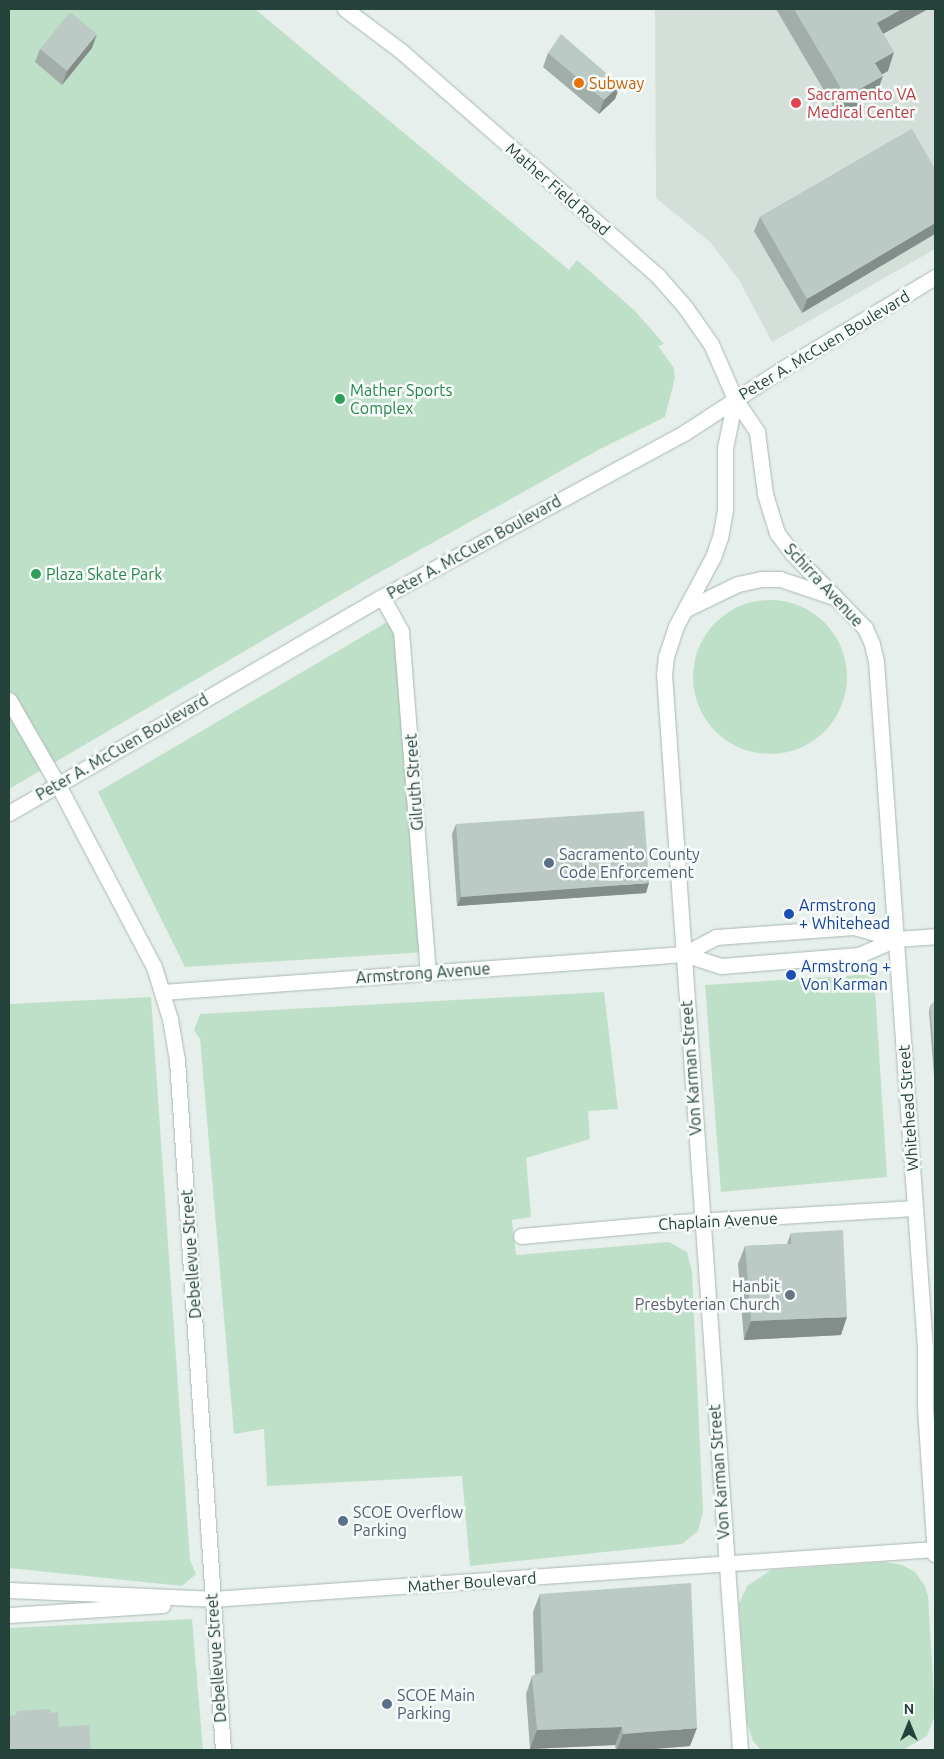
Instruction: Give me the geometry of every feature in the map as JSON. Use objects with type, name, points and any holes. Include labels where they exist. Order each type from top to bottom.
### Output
[{"type":"street","name":"Mather Field Road","points":[[345,9],[401,51],[657,275],[690,313],[711,344],[734,399]]},
{"type":"street","name":"Peter A. McCuen Boulevard","points":[[9,812],[382,597],[684,433],[734,399],[935,277]]},
{"type":"street","name":"Schirra Avenue","points":[[734,399],[757,432],[765,494],[777,533],[803,565],[840,600],[865,628],[876,661]]},
{"type":"street","name":"Von Karman Street","points":[[734,399],[725,448],[725,510],[720,537],[714,557],[684,610],[669,643],[664,674],[701,1224],[740,1750]]},
{"type":"street","points":[[684,610],[738,584],[760,579],[780,579],[840,600]]},
{"type":"street","name":"Gilruth Street","points":[[382,597],[401,630],[428,973]]},
{"type":"street","name":"Whitehead Street","points":[[876,661],[915,1208],[935,1555]]},
{"type":"street","name":"Debellevue Street","points":[[9,700],[57,783],[140,936],[162,992],[177,1060],[223,1750]]},
{"type":"street","name":"Armstrong Avenue","points":[[684,954],[716,937],[854,927],[896,939]]},
{"type":"street","name":"Armstrong Avenue","points":[[162,992],[684,954],[721,966],[859,955],[896,939],[935,936]]},
{"type":"street","name":"Chaplain Avenue","points":[[521,1236],[678,1222],[701,1224],[915,1208]]},
{"type":"street","name":"Mather Boulevard","points":[[9,1590],[212,1599],[935,1549]]},
{"type":"street","points":[[9,1615],[131,1608],[212,1599]]},
{"type":"shaded area","name":"Sacramento VA Medical Center","points":[[655,9],[935,9],[935,249],[772,342],[739,280],[710,242],[656,198]]},
{"type":"green space","name":"Mather Sports Complex","points":[[9,9],[255,9],[569,270],[577,260],[635,311],[664,344],[658,346],[674,368],[675,378],[665,417],[600,449],[366,580],[9,789]]},
{"type":"green space","points":[[770,600],[799,606],[813,613],[824,623],[834,634],[841,648],[847,677],[841,706],[834,720],[824,731],[813,741],[799,748],[770,754],[741,748],[727,741],[716,731],[706,720],[699,706],[693,677],[699,648],[706,634],[716,623],[727,613],[741,606]]},
{"type":"green space","points":[[394,618],[427,952],[185,967],[98,792]]},
{"type":"green space","points":[[874,974],[887,1177],[721,1192],[705,985]]},
{"type":"green space","points":[[604,992],[618,1109],[588,1111],[590,1139],[526,1158],[531,1217],[512,1220],[516,1255],[669,1242],[687,1252],[692,1272],[703,1512],[698,1531],[682,1544],[470,1566],[462,1476],[267,1486],[264,1429],[234,1434],[200,1039],[194,1030],[200,1014]]},
{"type":"green space","points":[[151,997],[190,1560],[196,1574],[182,1586],[9,1568],[9,1004]]},
{"type":"green space","points":[[884,1562],[902,1565],[915,1572],[925,1586],[928,1596],[935,1715],[927,1736],[903,1750],[760,1749],[753,1741],[747,1722],[739,1604],[747,1586],[771,1570]]},
{"type":"green space","points":[[192,1619],[203,1750],[9,1750],[9,1628]]},
{"type":"building","points":[[794,9],[902,9],[877,23],[894,52],[875,63],[883,76],[846,97]]},
{"type":"building","points":[[70,12],[97,34],[67,71],[40,49]]},
{"type":"building","points":[[561,34],[620,85],[604,100],[548,53]]},
{"type":"building","points":[[912,129],[935,169],[935,223],[807,299],[760,217]]},
{"type":"building","name":"Sacramento County Code Enforcement","points":[[644,811],[649,883],[461,897],[456,824]]},
{"type":"building","points":[[935,1001],[935,1064],[930,1006]]},
{"type":"building","name":"Hanbit Presbyterian Church","points":[[843,1230],[847,1317],[751,1321],[745,1246],[791,1244],[791,1233]]},
{"type":"building","points":[[691,1583],[697,1728],[623,1734],[622,1727],[537,1730],[532,1676],[543,1672],[540,1594]]},
{"type":"building","points":[[50,1709],[51,1713],[58,1712],[59,1727],[89,1725],[91,1750],[9,1750],[9,1716],[16,1715],[17,1711]]},
{"type":"place","name":"Subway","points":[[579,83]]},
{"type":"place","name":"Sacramento VA Medical Center","points":[[796,103]]},
{"type":"place","name":"Mather Sports Complex","points":[[340,399]]},
{"type":"place","name":"Plaza Skate Park","points":[[36,574]]},
{"type":"place","name":"Sacramento County Code Enforcement","points":[[549,863]]},
{"type":"place","name":"Armstrong + Whitehead","points":[[789,914]]},
{"type":"place","name":"Armstrong + Von Karman","points":[[791,975]]},
{"type":"place","name":"Hanbit Presbyterian Church","points":[[790,1295]]},
{"type":"place","name":"SCOE Overflow Parking","points":[[343,1521]]},
{"type":"place","name":"SCOE Main Parking","points":[[387,1704]]}]
